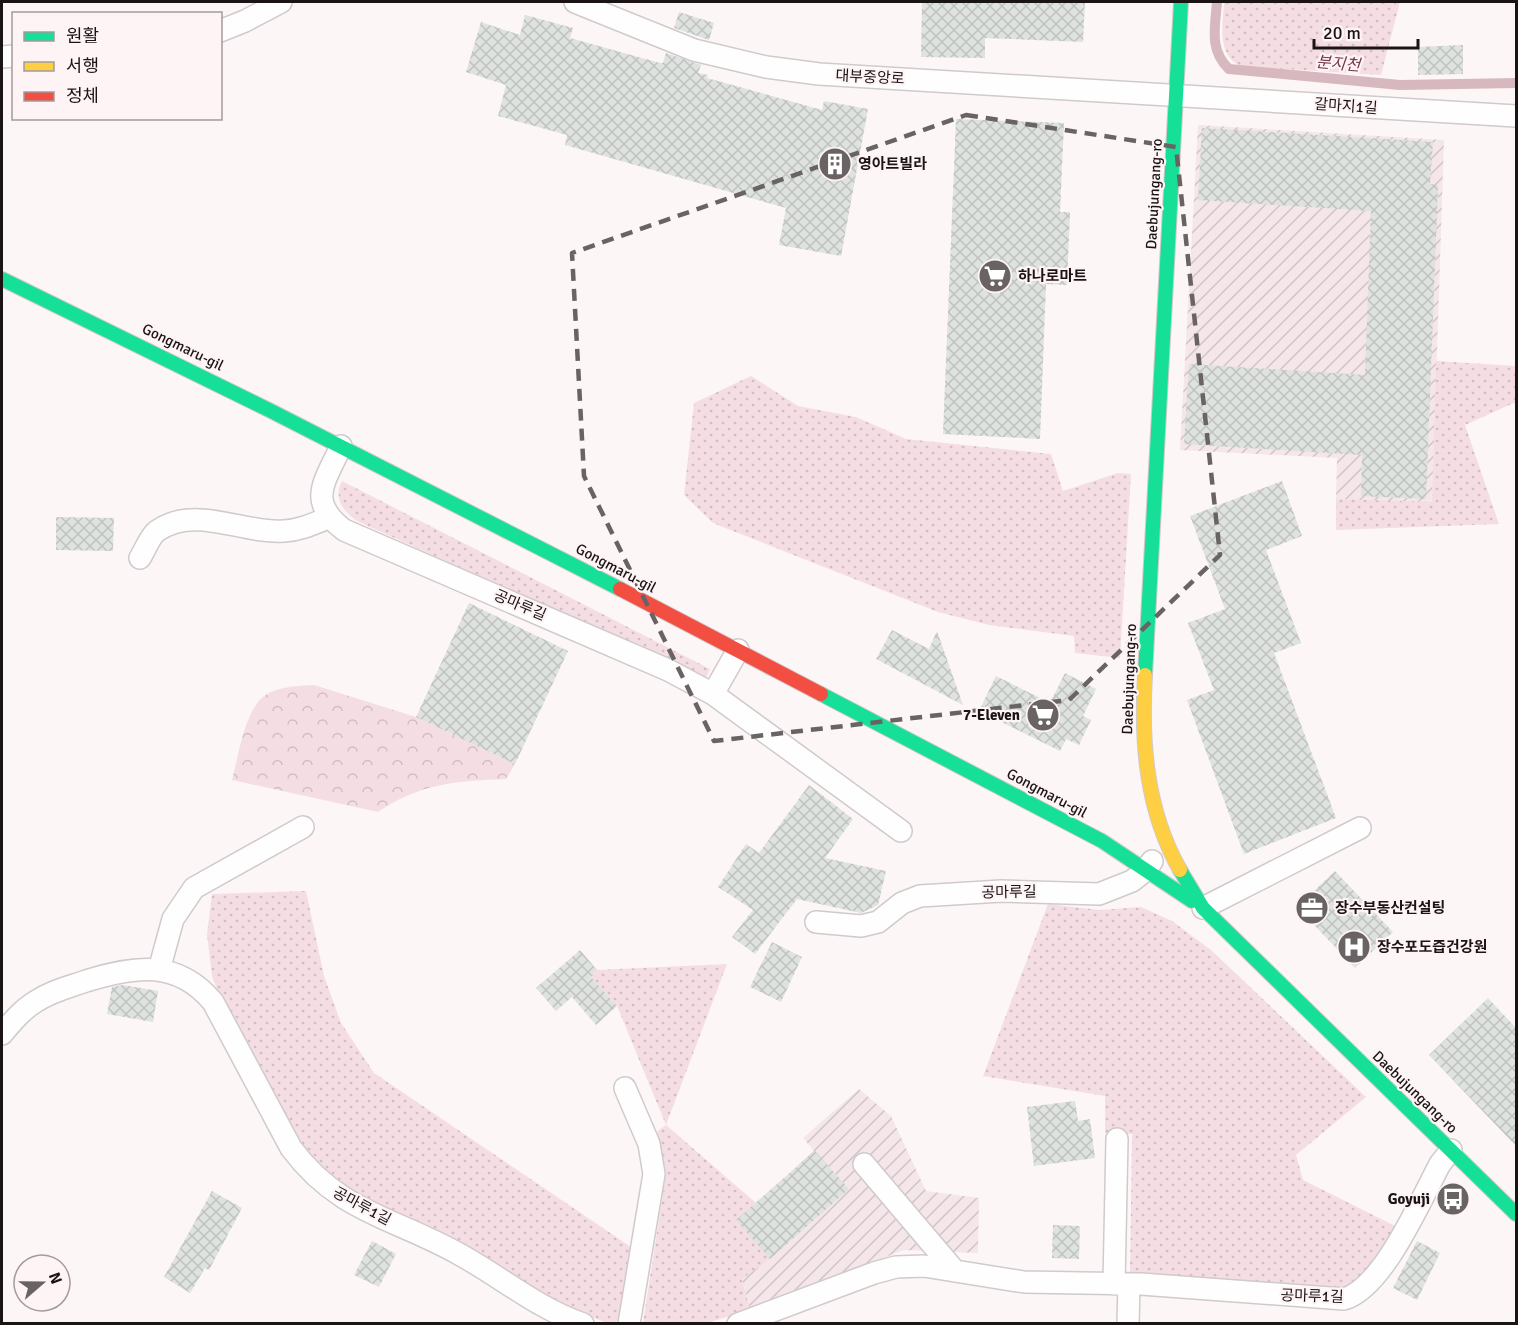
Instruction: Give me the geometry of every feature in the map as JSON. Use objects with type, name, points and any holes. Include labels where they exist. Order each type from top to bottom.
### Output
[{"type":"street","name":"Daebujungang-ro","points":[[1181,2],[1142,723],[1149,821],[1176,868],[1203,908],[1451,1150],[1512,1206]]},
{"type":"street","name":"Gongmaru-gil","points":[[2,279],[205,376],[738,650],[1102,841],[1203,908]]},
{"type":"street","points":[[1102,841],[1127,839]]},
{"type":"lane","points":[[222,30],[280,2]]},
{"type":"lane","name":"대부중앙로","points":[[575,2],[694,50],[766,67],[819,74],[1176,95]]},
{"type":"lane","name":"갈마지1길","points":[[1176,95],[1516,116]]},
{"type":"lane","points":[[140,558],[156,532],[180,521],[209,520],[282,531],[304,528],[328,518],[320,502],[323,485],[341,446]]},
{"type":"lane","name":"공마루길","points":[[328,518],[344,530],[669,670],[713,694],[901,831]]},
{"type":"lane","points":[[713,694],[738,650]]},
{"type":"lane","points":[[1146,870],[1155,856],[1157,837],[1149,821]]},
{"type":"lane","points":[[159,970],[173,919],[194,888],[303,827]]},
{"type":"lane","points":[[1203,908],[1360,828]]},
{"type":"lane","name":"공마루길","points":[[816,922],[861,926],[878,922],[902,903],[920,896],[1001,891],[1099,894],[1132,881],[1146,870]]},
{"type":"lane","name":"공마루1길","points":[[2,1034],[17,1016],[50,993],[123,970],[159,970],[192,982],[213,1002],[291,1148],[305,1167],[323,1184],[364,1211],[457,1253],[534,1302],[583,1323]]},
{"type":"lane","points":[[625,1089],[649,1144],[654,1174],[628,1323]]},
{"type":"lane","points":[[1117,1139],[1121,1284],[1128,1323]]},
{"type":"lane","name":"공마루1길","points":[[738,1323],[896,1268],[924,1266],[1024,1282],[1121,1284],[1332,1299],[1355,1296],[1381,1270],[1440,1164],[1451,1150]]},
{"type":"lane","points":[[864,1164],[954,1270]]},
{"type":"highlighted area","points":[[966,115],[1176,147],[1220,555],[1069,700],[714,741],[584,476],[572,253]]},
{"type":"shaded area","points":[[1198,125],[1444,140],[1432,503],[1336,499],[1337,458],[1180,450]]},
{"type":"shaded area","points":[[859,1089],[891,1116],[926,1191],[979,1198],[978,1253],[904,1250],[750,1310],[742,1279],[736,1220],[814,1151],[803,1138]]},
{"type":"green space","points":[[1224,2],[1400,2],[1381,75],[1240,66],[1227,54],[1224,46],[1222,29]]},
{"type":"green space","points":[[1436,361],[1516,366],[1516,402],[1465,425],[1499,524],[1336,530],[1336,499],[1432,502]]},
{"type":"green space","points":[[751,376],[798,406],[856,417],[906,439],[1051,454],[1063,491],[1118,473],[1131,474],[1120,658],[1075,653],[1074,636],[989,625],[938,612],[713,523],[684,495],[694,403]]},
{"type":"green space","points":[[342,481],[710,669],[706,679],[357,521],[347,513],[339,499],[339,487]]},
{"type":"green space","points":[[314,685],[416,717],[515,764],[506,779],[439,785],[409,795],[378,812],[232,780],[243,735],[257,703],[275,690]]},
{"type":"green space","points":[[306,891],[324,976],[341,1023],[374,1073],[631,1247],[620,1321],[606,1323],[539,1294],[369,1206],[338,1186],[301,1151],[223,1004],[212,976],[207,934],[212,894]]},
{"type":"green space","points":[[1048,904],[1100,910],[1141,907],[1172,921],[1211,950],[1366,1097],[1296,1155],[1303,1180],[1397,1227],[1374,1266],[1358,1281],[1338,1289],[1130,1273],[1132,1134],[1105,1133],[1105,1096],[983,1076]]},
{"type":"green space","points":[[727,964],[666,1125],[617,1006],[590,976],[597,970]]},
{"type":"green space","points":[[666,1125],[756,1203],[736,1220],[770,1259],[742,1279],[750,1310],[707,1323],[643,1323],[666,1173],[657,1131]]},
{"type":"building","points":[[922,2],[1085,2],[1083,42],[985,38],[985,58],[921,57]]},
{"type":"building","points":[[679,12],[714,23],[709,40],[674,28]]},
{"type":"building","points":[[525,15],[573,28],[570,38],[660,63],[663,63],[666,53],[701,65],[698,73],[708,75],[707,78],[822,110],[824,101],[868,109],[841,256],[779,245],[786,208],[565,145],[567,135],[498,116],[506,85],[466,72],[481,22],[520,35]]},
{"type":"building","points":[[1463,45],[1463,74],[1418,75],[1418,47]]},
{"type":"building","points":[[956,119],[1064,123],[1060,212],[1070,212],[1067,285],[1046,284],[1040,439],[943,434]]},
{"type":"building","points":[[1202,128],[1433,142],[1430,184],[1438,185],[1426,499],[1361,496],[1362,455],[1184,444],[1189,364],[1365,375],[1371,211],[1198,200]]},
{"type":"building","points":[[1282,481],[1302,536],[1266,550],[1301,643],[1274,653],[1336,818],[1244,854],[1187,700],[1214,690],[1188,623],[1225,609],[1190,516]]},
{"type":"building","points":[[56,517],[114,518],[113,551],[56,550]]},
{"type":"building","points":[[469,603],[568,651],[515,764],[416,717]]},
{"type":"building","points":[[892,630],[929,649],[937,631],[963,705],[876,659]]},
{"type":"building","points":[[1065,673],[1096,689],[1083,716],[1091,720],[1079,745],[1066,739],[1060,751],[979,711],[996,676],[1050,703]]},
{"type":"building","points":[[809,785],[853,819],[825,858],[886,871],[878,905],[861,913],[797,899],[755,954],[732,937],[753,910],[718,887],[746,844],[759,853]]},
{"type":"building","points":[[1335,871],[1393,932],[1355,968],[1297,907]]},
{"type":"building","points":[[772,942],[802,957],[781,1002],[750,987]]},
{"type":"building","points":[[580,950],[597,970],[590,976],[617,1006],[596,1025],[572,997],[556,1011],[536,988]]},
{"type":"building","points":[[123,985],[158,991],[153,1022],[107,1014],[112,987]]},
{"type":"building","points":[[1488,998],[1516,1028],[1516,1146],[1429,1055]]},
{"type":"building","points":[[1075,1101],[1078,1121],[1090,1119],[1095,1158],[1034,1166],[1027,1107]]},
{"type":"building","points":[[815,1151],[849,1189],[770,1259],[736,1220]]},
{"type":"building","points":[[212,1191],[242,1208],[209,1270],[205,1268],[190,1293],[164,1277]]},
{"type":"building","points":[[1053,1225],[1080,1226],[1079,1259],[1052,1258]]},
{"type":"building","points":[[372,1241],[396,1254],[379,1287],[354,1275]]},
{"type":"building","points":[[1417,1241],[1440,1253],[1417,1300],[1393,1288]]},
{"type":"waterway","name":"분지천","points":[[1217,2],[1216,46],[1218,54],[1229,69],[1400,85],[1516,83]]},
{"type":"traffic: fast","points":[[1145,675],[1181,2]]},
{"type":"traffic: fast","points":[[2,279],[271,411],[620,589]]},
{"type":"traffic: fast","points":[[821,694],[1102,841],[1192,901]]},
{"type":"traffic: fast","points":[[1180,870],[1203,908],[1516,1214]]},
{"type":"traffic: slow","points":[[1145,675],[1144,725],[1148,775],[1160,824],[1180,870]]},
{"type":"traffic: jam","points":[[620,589],[821,694]]},
{"type":"place","name":"영아트빌라","points":[[835,164]]},
{"type":"place","name":"하나로마트","points":[[995,276]]},
{"type":"place","name":"7-Eleven","points":[[1043,715]]},
{"type":"place","name":"장수부동산컨설팅","points":[[1312,908]]},
{"type":"place","name":"장수포도즙건강원","points":[[1354,947]]},
{"type":"place","name":"Goyuji","points":[[1453,1199]]}]
